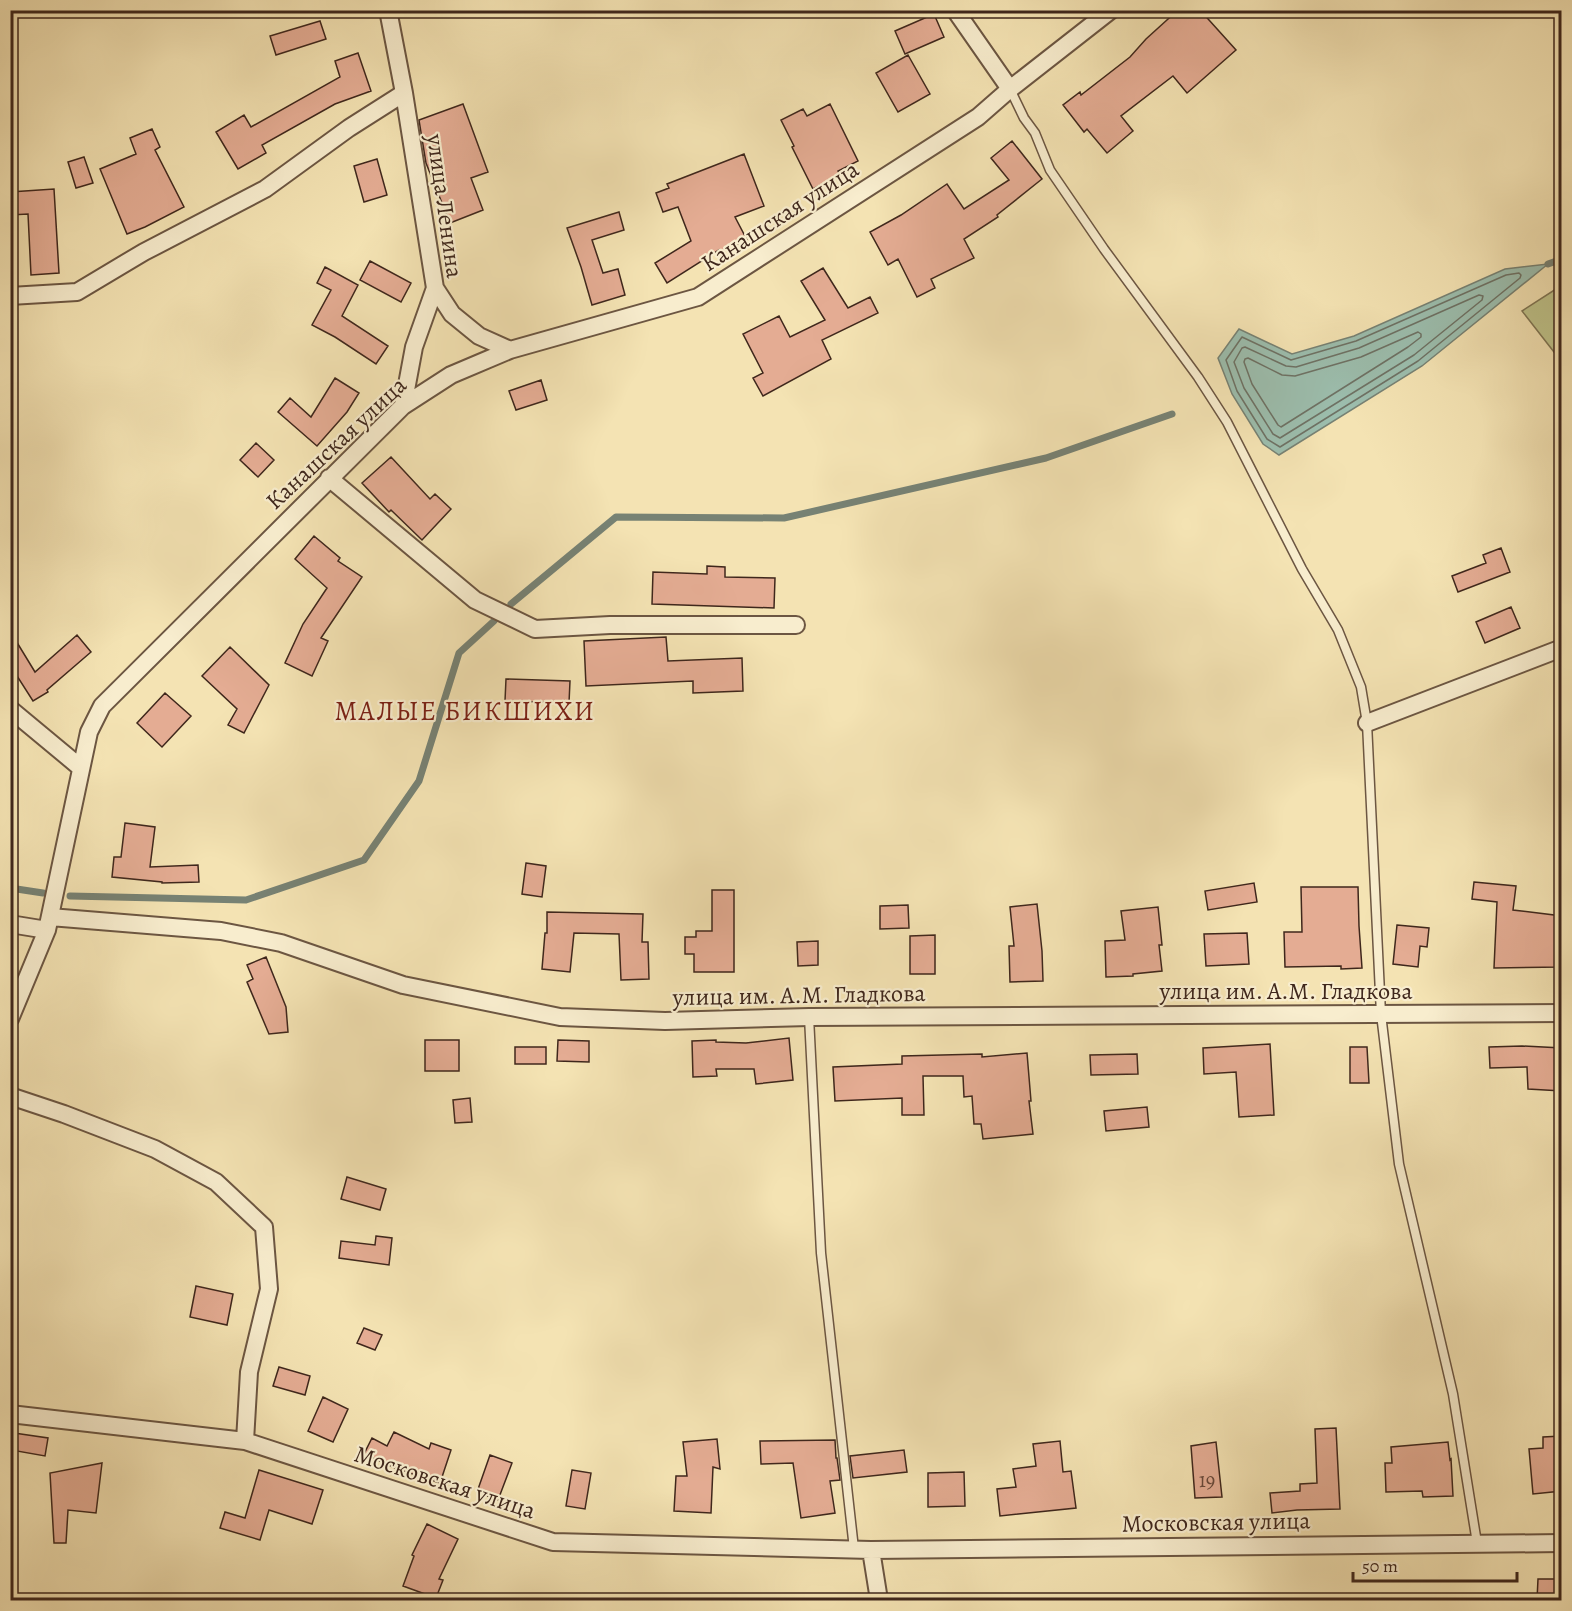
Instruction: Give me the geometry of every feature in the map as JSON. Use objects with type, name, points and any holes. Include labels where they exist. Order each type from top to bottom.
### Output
[{"type":"street","name":"улица Ленина","points":[[388,10],[404,93],[435,288],[414,347],[403,406]]},
{"type":"street","points":[[955,10],[1010,89]]},
{"type":"street","name":"Канашская улица","points":[[10,1019],[49,923],[89,732],[102,706],[403,406],[451,375],[510,350],[698,297],[978,117],[1111,10]]},
{"type":"street","points":[[10,296],[77,292],[144,252],[265,189],[349,128],[404,93]]},
{"type":"street","points":[[435,288],[452,314],[479,336],[510,350]]},
{"type":"street","points":[[329,478],[475,600],[535,629],[610,625],[796,625]]},
{"type":"street","points":[[1367,723],[1562,648]]},
{"type":"street","points":[[10,709],[81,768]]},
{"type":"street","name":"улица им. А.М. Гладкова","points":[[10,924],[49,923],[241,934],[281,943],[403,985],[560,1017],[665,1021],[808,1017],[1562,1013]]},
{"type":"street","points":[[10,1096],[64,1114],[165,1155],[216,1182],[264,1227],[269,1290],[249,1372],[245,1441]]},
{"type":"street","name":"Московская улица","points":[[10,1414],[245,1441],[553,1542],[862,1549],[1562,1543]]},
{"type":"street","points":[[862,1549],[879,1600]]},
{"type":"lane","points":[[1010,89],[1024,118],[1035,134],[1050,170],[1104,249],[1198,377],[1227,422],[1302,569],[1338,630],[1361,687],[1367,723],[1381,1014],[1399,1164],[1453,1394],[1477,1543]]},
{"type":"lane","points":[[808,1017],[821,1253],[862,1549]]},
{"type":"green space","points":[[1562,287],[1561,361],[1522,311]]},
{"type":"water","points":[[1548,264],[1422,366],[1279,455],[1263,444],[1232,394],[1218,358],[1239,329],[1292,354],[1354,336],[1505,269]]},
{"type":"building","points":[[1178,10],[1200,10],[1236,50],[1187,93],[1173,76],[1121,116],[1133,131],[1107,153],[1087,129],[1084,132],[1063,105],[1080,92],[1081,95],[1130,57]]},
{"type":"building","points":[[934,14],[944,37],[905,54],[895,31]]},
{"type":"building","points":[[320,21],[326,39],[276,55],[270,36]]},
{"type":"building","points":[[358,53],[371,91],[335,104],[262,145],[266,153],[238,169],[216,132],[244,115],[251,127],[340,77],[335,61]]},
{"type":"building","points":[[908,55],[930,94],[898,112],[876,73]]},
{"type":"building","points":[[463,104],[488,172],[471,178],[483,210],[450,223],[426,163],[419,120]]},
{"type":"building","points":[[830,104],[858,161],[838,171],[840,175],[813,189],[781,120],[803,109],[807,116]]},
{"type":"building","points":[[152,129],[160,147],[155,150],[184,207],[127,234],[100,169],[136,154],[130,138]]},
{"type":"building","points":[[1012,141],[1042,179],[997,215],[998,217],[964,239],[974,258],[931,279],[935,288],[917,297],[898,259],[888,265],[870,232],[901,215],[947,184],[964,209],[1009,180],[991,158]]},
{"type":"building","points":[[744,154],[764,206],[735,217],[747,240],[720,253],[719,250],[667,283],[655,263],[691,241],[678,207],[663,212],[656,193],[669,188],[667,184]]},
{"type":"building","points":[[84,157],[93,183],[76,188],[68,162]]},
{"type":"building","points":[[377,159],[387,195],[364,202],[354,166]]},
{"type":"building","points":[[54,189],[59,273],[31,275],[28,214],[10,215],[10,192]]},
{"type":"building","points":[[619,212],[624,230],[592,240],[603,273],[618,269],[625,295],[592,305],[567,228]]},
{"type":"building","points":[[370,261],[411,283],[401,302],[360,280]]},
{"type":"building","points":[[325,267],[358,285],[342,316],[388,346],[376,364],[312,325],[331,290],[317,283]]},
{"type":"building","points":[[823,268],[848,308],[870,297],[878,313],[822,340],[831,359],[763,396],[753,378],[763,373],[743,334],[779,316],[790,337],[825,320],[801,281]]},
{"type":"building","points":[[335,378],[359,393],[347,412],[317,446],[278,412],[290,398],[311,417]]},
{"type":"building","points":[[541,380],[547,400],[516,410],[509,391]]},
{"type":"building","points":[[256,443],[274,460],[258,477],[240,460]]},
{"type":"building","points":[[391,457],[430,499],[435,494],[451,509],[422,540],[391,510],[389,512],[362,483]]},
{"type":"building","points":[[314,536],[340,558],[338,561],[362,577],[321,638],[328,641],[312,676],[285,663],[303,624],[327,588],[295,559]]},
{"type":"building","points":[[1501,548],[1510,572],[1458,592],[1452,576],[1486,563],[1483,555]]},
{"type":"building","points":[[707,566],[725,567],[725,577],[775,578],[774,608],[652,604],[653,572],[707,574]]},
{"type":"building","points":[[1511,607],[1520,628],[1485,643],[1476,622]]},
{"type":"building","points":[[10,631],[35,672],[77,635],[91,652],[47,690],[48,692],[33,701],[10,665]]},
{"type":"building","points":[[666,637],[668,661],[742,658],[743,691],[693,693],[693,681],[586,686],[584,641]]},
{"type":"building","points":[[230,647],[269,685],[244,733],[228,725],[237,709],[202,676]]},
{"type":"building","points":[[506,679],[570,681],[569,703],[505,701]]},
{"type":"building","points":[[165,693],[191,716],[162,747],[137,723]]},
{"type":"building","points":[[125,823],[155,827],[150,867],[198,865],[199,882],[162,883],[112,877],[114,857],[121,857]]},
{"type":"building","points":[[526,863],[546,866],[542,897],[522,894]]},
{"type":"building","points":[[1474,882],[1516,886],[1513,910],[1562,916],[1562,967],[1494,968],[1497,902],[1472,899]]},
{"type":"building","points":[[1254,883],[1257,902],[1208,910],[1205,891]]},
{"type":"building","points":[[1301,887],[1358,887],[1362,968],[1285,967],[1284,932],[1302,932]]},
{"type":"building","points":[[712,890],[734,890],[734,972],[694,972],[694,954],[685,954],[685,937],[696,937],[696,931],[712,931]]},
{"type":"building","points":[[1037,904],[1043,981],[1010,982],[1009,946],[1014,946],[1010,907]]},
{"type":"building","points":[[908,905],[909,928],[880,929],[880,906]]},
{"type":"building","points":[[1158,907],[1162,971],[1133,974],[1133,976],[1106,977],[1105,941],[1125,940],[1121,911]]},
{"type":"building","points":[[547,912],[643,914],[642,942],[648,942],[649,979],[621,980],[619,934],[574,933],[570,972],[542,969],[545,933],[547,933]]},
{"type":"building","points":[[1397,925],[1429,928],[1427,947],[1420,946],[1418,967],[1393,964]]},
{"type":"building","points":[[1247,933],[1249,964],[1206,966],[1204,934]]},
{"type":"building","points":[[935,935],[935,974],[910,974],[910,936]]},
{"type":"building","points":[[818,941],[818,965],[798,966],[797,942]]},
{"type":"building","points":[[266,957],[286,1007],[288,1032],[269,1034],[247,982],[253,979],[247,965]]},
{"type":"building","points":[[789,1038],[793,1080],[756,1084],[754,1069],[716,1069],[717,1076],[693,1077],[692,1041],[716,1040],[716,1042],[746,1043]]},
{"type":"building","points":[[425,1040],[459,1040],[459,1071],[425,1071]]},
{"type":"building","points":[[558,1040],[589,1041],[589,1062],[557,1061]]},
{"type":"building","points":[[1270,1044],[1274,1115],[1239,1117],[1236,1072],[1204,1074],[1203,1048]]},
{"type":"building","points":[[515,1047],[546,1047],[546,1064],[515,1064]]},
{"type":"building","points":[[1350,1047],[1367,1047],[1369,1083],[1350,1083]]},
{"type":"building","points":[[1489,1047],[1562,1048],[1562,1091],[1528,1089],[1527,1067],[1490,1068]]},
{"type":"building","points":[[1027,1053],[1033,1134],[983,1139],[981,1124],[974,1124],[972,1096],[964,1097],[963,1076],[923,1076],[924,1115],[902,1115],[902,1098],[835,1101],[833,1067],[902,1064],[902,1056],[982,1054],[982,1057]]},
{"type":"building","points":[[1137,1054],[1138,1074],[1091,1075],[1090,1055]]},
{"type":"building","points":[[470,1098],[472,1122],[455,1123],[453,1100]]},
{"type":"building","points":[[1147,1107],[1149,1127],[1106,1131],[1104,1111]]},
{"type":"building","points":[[347,1177],[386,1189],[380,1210],[341,1199]]},
{"type":"building","points":[[376,1236],[392,1238],[389,1265],[339,1258],[341,1241],[375,1245]]},
{"type":"building","points":[[196,1286],[233,1294],[227,1325],[190,1317]]},
{"type":"building","points":[[364,1328],[382,1335],[375,1350],[357,1343]]},
{"type":"building","points":[[279,1367],[310,1376],[305,1395],[273,1386]]},
{"type":"building","points":[[323,1397],[348,1409],[333,1442],[308,1431]]},
{"type":"building","points":[[1336,1428],[1340,1509],[1272,1513],[1270,1493],[1300,1491],[1300,1484],[1317,1483],[1315,1429]]},
{"type":"building","points":[[394,1432],[429,1449],[431,1443],[451,1450],[440,1483],[395,1468],[364,1454],[372,1438],[387,1446]]},
{"type":"building","points":[[14,1433],[48,1438],[45,1456],[11,1450]]},
{"type":"building","points":[[1562,1436],[1562,1491],[1533,1494],[1529,1449],[1543,1448],[1543,1437]]},
{"type":"building","points":[[717,1439],[720,1469],[713,1467],[711,1513],[674,1511],[676,1476],[687,1476],[683,1442]]},
{"type":"building","points":[[835,1440],[840,1480],[830,1481],[835,1513],[801,1518],[793,1463],[761,1464],[760,1441]]},
{"type":"building","points":[[1060,1441],[1063,1472],[1071,1471],[1076,1508],[1000,1516],[997,1489],[1016,1487],[1013,1469],[1036,1466],[1033,1444]]},
{"type":"building","points":[[1216,1442],[1222,1497],[1195,1498],[1191,1446]]},
{"type":"building","points":[[1448,1442],[1453,1496],[1423,1497],[1422,1491],[1386,1492],[1385,1463],[1392,1463],[1391,1447]]},
{"type":"building","points":[[904,1450],[907,1472],[853,1478],[850,1456]]},
{"type":"building","points":[[490,1455],[512,1463],[498,1500],[477,1492]]},
{"type":"building","points":[[102,1463],[96,1513],[68,1510],[66,1543],[54,1543],[50,1473]]},
{"type":"building","points":[[259,1470],[323,1490],[312,1524],[269,1510],[260,1540],[220,1528],[225,1512],[245,1518]]},
{"type":"building","points":[[572,1470],[591,1473],[585,1509],[566,1506]]},
{"type":"building","points":[[964,1472],[965,1506],[928,1507],[928,1473]]},
{"type":"building","points":[[427,1524],[458,1539],[439,1579],[443,1580],[436,1598],[403,1586],[414,1556],[412,1555]]},
{"type":"building","points":[[1538,1579],[1562,1579],[1562,1600],[1537,1600]]},
{"type":"waterway","points":[[1548,264],[1562,259]]},
{"type":"waterway","points":[[511,604],[616,517],[784,518],[1046,458],[1172,414]]},
{"type":"waterway","points":[[70,896],[246,900],[364,860],[419,781],[459,653],[494,621]]},
{"type":"waterway","points":[[10,888],[43,893]]},
{"type":"district","name":"МАЛЫЕ БИКШИХИ","points":[[465,711]]}]
